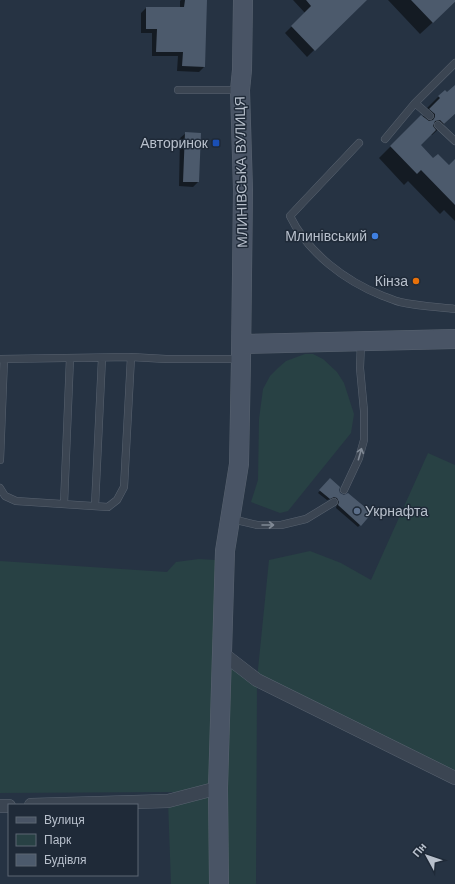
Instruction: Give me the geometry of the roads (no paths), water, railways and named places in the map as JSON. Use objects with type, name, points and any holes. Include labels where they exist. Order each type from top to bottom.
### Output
[{"type":"main road","name":"МЛИНІВСЬКА ВУЛИЦЯ","points":[[219,884],[218,788],[225,551],[239,464],[242,351],[243,190],[240,90],[242,70],[243,0]]},
{"type":"main road","points":[[242,351],[361,340],[455,339]]},
{"type":"street","points":[[222,653],[257,680],[455,778]]},
{"type":"street","points":[[65,804],[168,801],[218,788]]},
{"type":"lane","points":[[385,139],[416,103],[455,63]]},
{"type":"lane","points":[[178,90],[240,90]]},
{"type":"lane","points":[[416,103],[430,116]]},
{"type":"lane","points":[[438,125],[455,141]]},
{"type":"lane","points":[[359,143],[290,216],[296,229],[316,253],[344,276],[371,291],[399,302],[455,309]]},
{"type":"lane","points":[[344,490],[359,458],[364,440],[364,411],[360,368],[361,340]]},
{"type":"lane","points":[[0,460],[2,359],[132,357],[166,359],[242,351]]},
{"type":"lane","points":[[0,488],[5,496],[16,501],[108,507],[117,500],[124,487],[132,357]]},
{"type":"lane","points":[[64,504],[70,358]]},
{"type":"lane","points":[[95,506],[102,358]]},
{"type":"lane","points":[[230,518],[257,525],[282,525],[306,519],[334,502]]},
{"type":"place","name":"Авторинок","points":[[216,143]]},
{"type":"place","name":"Млинівський","points":[[375,236]]},
{"type":"place","name":"Кінза","points":[[416,281]]},
{"type":"place","name":"Укрнафта","points":[[357,511]]}]
